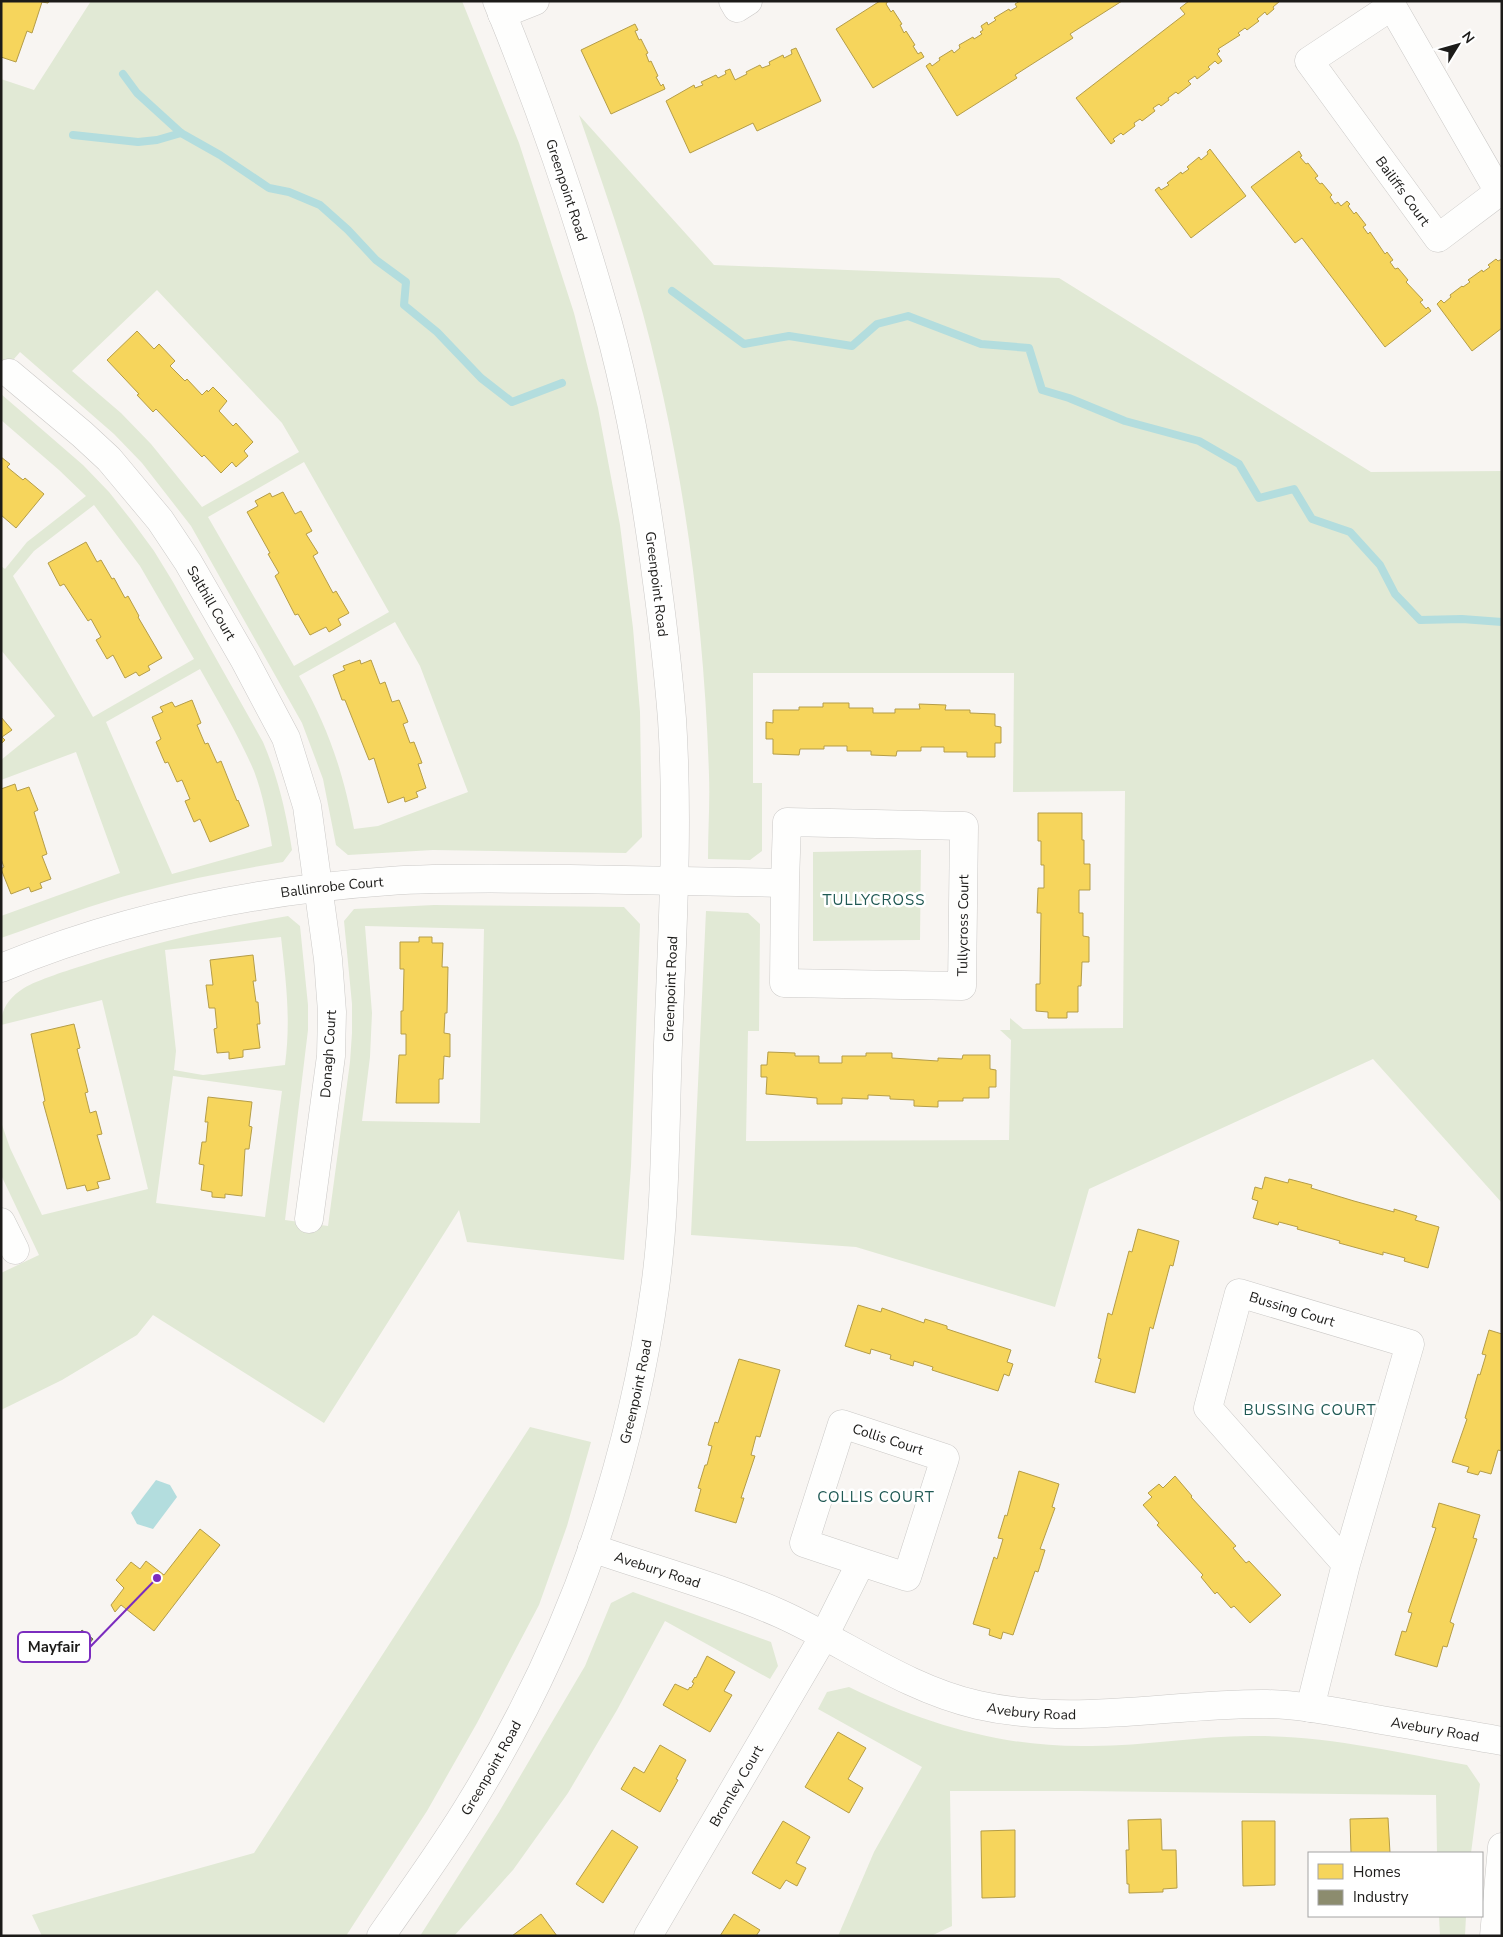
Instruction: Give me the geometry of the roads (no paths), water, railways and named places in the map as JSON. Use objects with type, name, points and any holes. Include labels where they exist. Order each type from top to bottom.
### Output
[{"type":"street","points":[[500,8],[535,1]]},
{"type":"street","points":[[733,1],[737,8],[748,1]]},
{"type":"street","name":"Bailiffs Court","points":[[1391,3],[1499,192],[1438,238],[1309,61],[1391,3]]},
{"type":"street","name":"Greenpoint Road","points":[[381,1936],[437,1856],[505,1746],[542,1671],[592,1548],[629,1426],[656,1284],[663,1184],[674,881],[675,788],[672,718],[654,559],[630,412],[602,301],[574,209],[500,8]]},
{"type":"street","name":"Salthill Court","points":[[9,373],[82,434],[109,460],[160,520],[188,562],[248,666],[286,738],[307,806],[319,888]]},
{"type":"street","name":"Tullycross Court","points":[[787,822],[964,826],[962,986],[784,982],[785,883],[787,822]]},
{"type":"street","name":"Ballinrobe Court","points":[[1,968],[82,938],[134,922],[253,897],[319,888],[390,881],[462,878],[674,881]]},
{"type":"street","points":[[674,881],[785,883]]},
{"type":"street","name":"Donagh Court","points":[[309,1220],[331,1056],[332,1012],[328,959],[319,888]]},
{"type":"street","points":[[1,1222],[15,1250]]},
{"type":"street","name":"Bussing Court","points":[[1310,1708],[1346,1564],[1410,1344],[1240,1293],[1208,1408],[1346,1564]]},
{"type":"street","name":"Collis Court","points":[[842,1424],[945,1458],[907,1577],[861,1562],[804,1543],[842,1424]]},
{"type":"street","name":"Avebury Road","points":[[592,1548],[736,1597],[781,1615],[906,1680],[942,1696],[979,1706],[1018,1712],[1055,1714],[1246,1704],[1310,1708],[1502,1741]]},
{"type":"street","points":[[824,1636],[861,1562]]},
{"type":"street","name":"Bromley Court","points":[[648,1936],[824,1636]]},
{"type":"street","points":[[1494,1936],[1502,1847]]},
{"type":"water","points":[[156,1480],[170,1485],[177,1497],[153,1529],[137,1524],[131,1513]]},
{"type":"waterway","points":[[123,74],[137,93],[181,133],[220,155],[269,188],[289,192],[320,205],[348,230],[376,260],[406,282],[404,305],[437,332],[481,378],[512,402],[562,383]]},
{"type":"waterway","points":[[73,135],[138,142],[157,140],[181,133]]},
{"type":"waterway","points":[[672,291],[744,344],[789,336],[852,346],[877,324],[908,316],[981,344],[1029,348],[1042,390],[1069,398],[1125,421],[1199,441],[1239,464],[1259,498],[1294,489],[1312,519],[1350,532],[1380,565],[1395,594],[1420,620],[1462,619],[1502,622]]},
{"type":"place","name":"Mayfair","points":[[157,1578]]},
{"type":"district","name":"TULLYCROSS","points":[[874,900]]},
{"type":"district","name":"BUSSING COURT","points":[[1310,1410]]},
{"type":"district","name":"COLLIS COURT","points":[[876,1497]]}]
